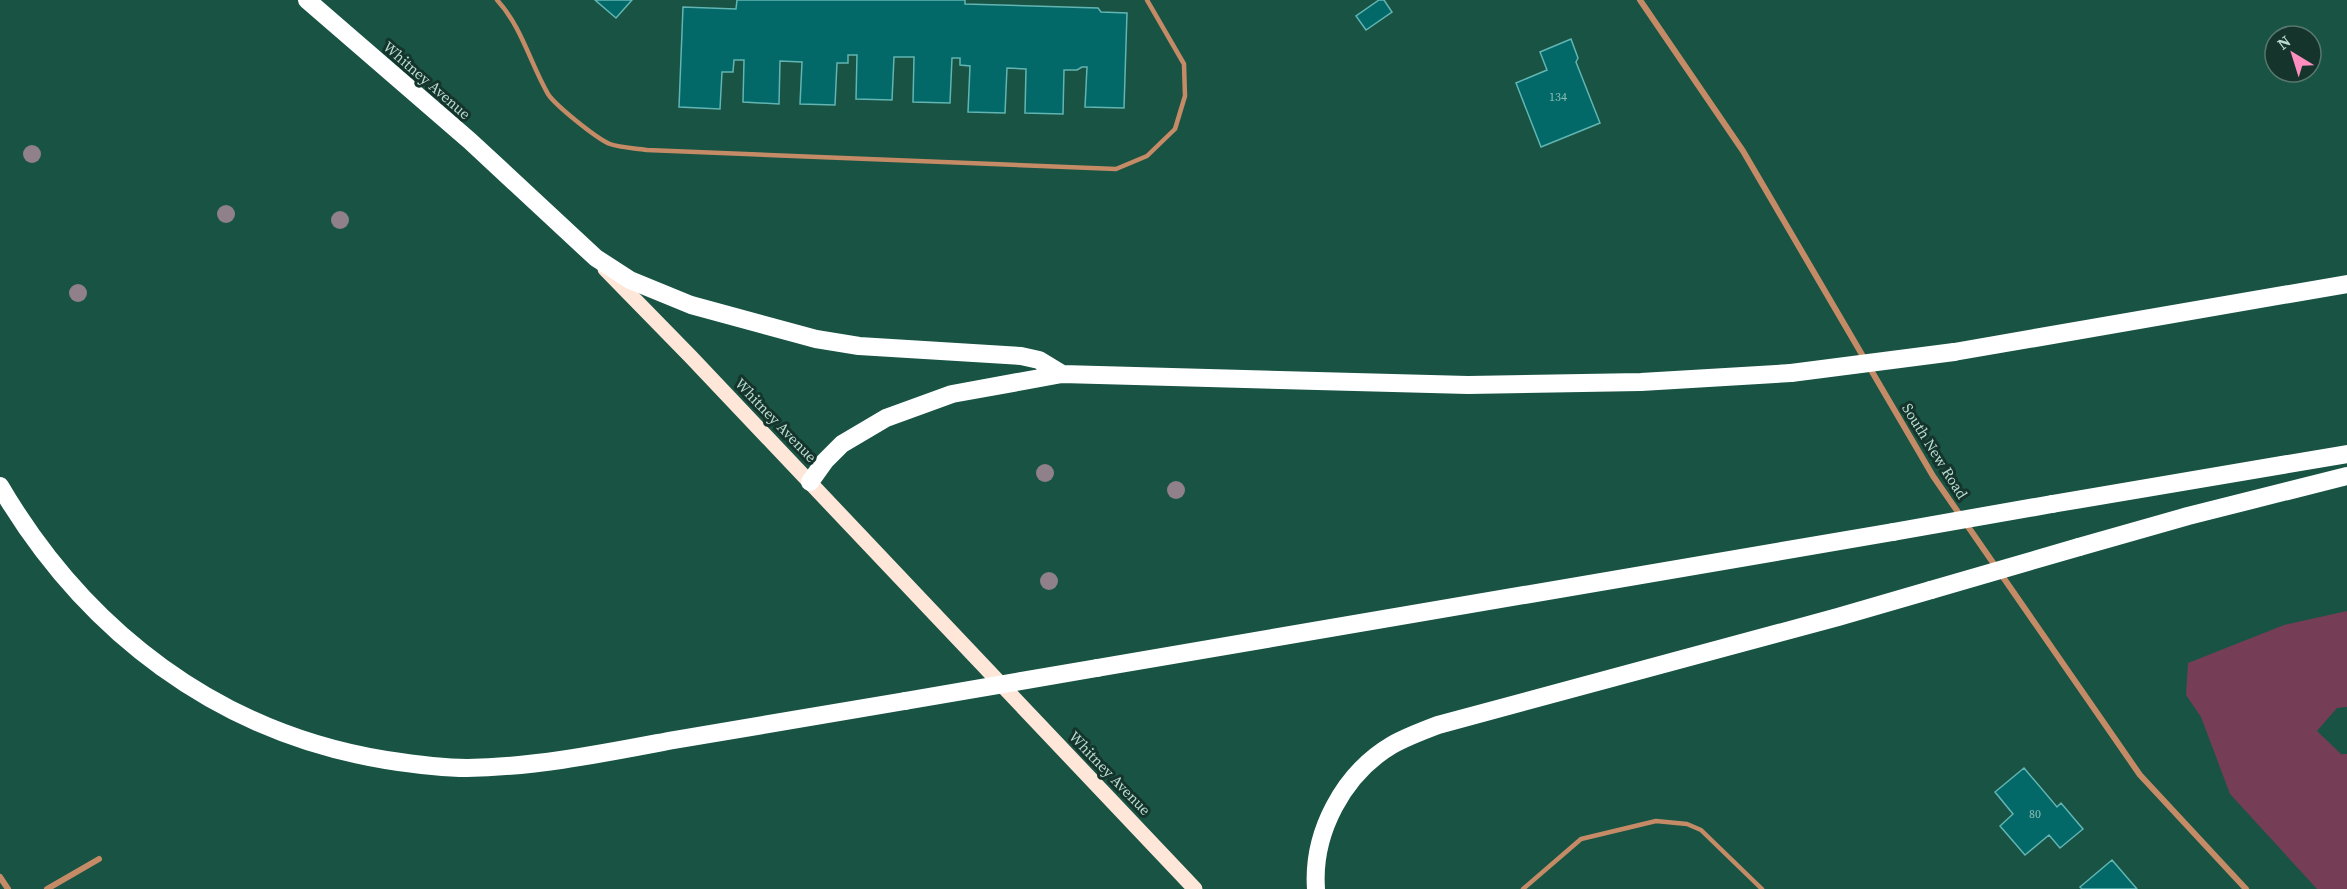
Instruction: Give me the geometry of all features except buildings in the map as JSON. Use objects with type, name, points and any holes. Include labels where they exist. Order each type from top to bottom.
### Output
[{"type":"highway","name":"Whitney Avenue","points":[[307,0],[470,141],[580,244]]},
{"type":"highway","points":[[580,244],[613,270],[650,290],[691,305],[768,327],[816,339],[859,346],[1021,356],[1038,360],[1062,374]]},
{"type":"highway","points":[[810,482],[825,461],[842,444],[886,418],[951,394],[1062,374],[1479,385],[1641,382],[1791,373],[1954,352],[2347,284]]},
{"type":"highway","points":[[0,486],[31,534],[73,586],[116,629],[152,660],[193,689],[234,713],[295,738],[347,753],[400,762],[464,768],[543,763],[2347,454]]},
{"type":"highway","points":[[1316,889],[1316,859],[1336,803],[1360,771],[1374,758],[1390,746],[1413,734],[1438,725],[1838,618],[2188,516],[2347,476]]},
{"type":"main road","name":"Whitney Avenue","points":[[580,244],[810,482],[1195,889]]},
{"type":"street","name":"South New Road","points":[[1640,0],[1743,151],[1933,476],[2140,775],[2246,889]]},
{"type":"street","points":[[47,889],[99,859]]},
{"type":"street","points":[[0,877],[8,889]]},
{"type":"lane","points":[[497,0],[505,8],[525,42],[549,96],[581,125],[609,144],[647,150],[1116,169],[1147,156],[1175,129],[1185,96],[1184,64],[1147,0]]},
{"type":"lane","points":[[1523,889],[1581,839],[1656,821],[1687,824],[1701,830],[1762,889]]},
{"type":"shaded area","points":[[2347,611],[2347,707],[2337,708],[2317,731],[2341,754],[2347,754],[2347,889],[2317,889],[2230,794],[2201,717],[2186,695],[2188,663],[2284,625]]}]
